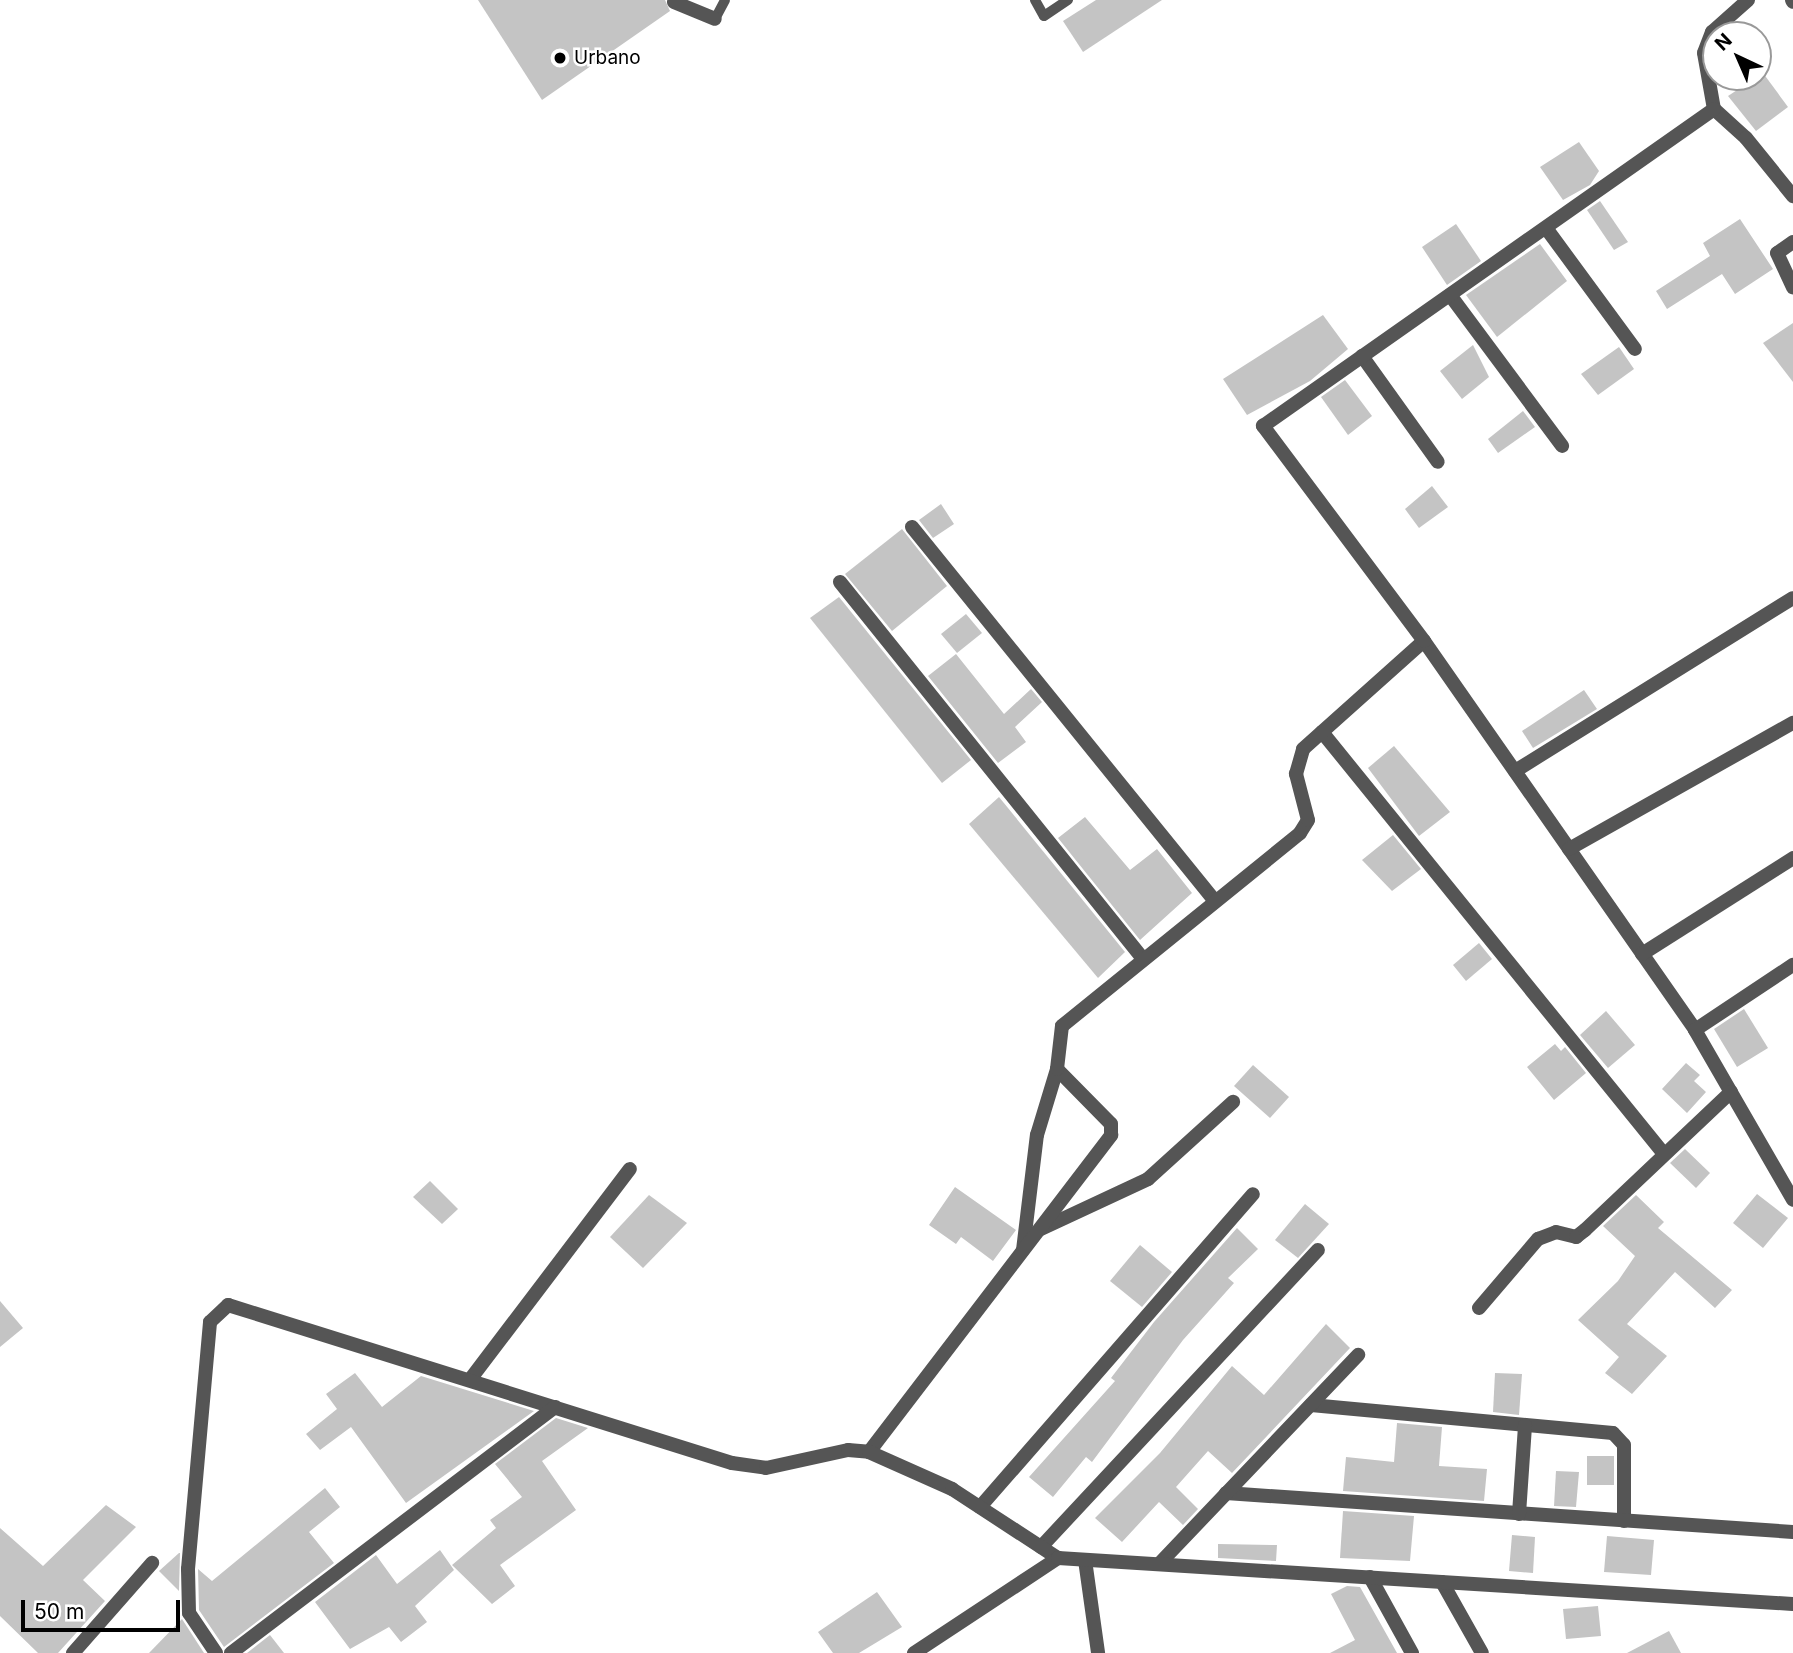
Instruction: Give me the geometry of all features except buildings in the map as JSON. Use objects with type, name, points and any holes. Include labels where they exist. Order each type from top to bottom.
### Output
[{"type":"street","points":[[1748,0],[1712,32],[1704,53],[1714,109],[1746,138],[1793,196]]},
{"type":"street","points":[[674,2],[715,19]]},
{"type":"street","points":[[1714,109],[1263,426],[1424,642],[1695,1030],[1793,1200]]},
{"type":"street","points":[[1546,228],[1635,349]]},
{"type":"street","points":[[1793,242],[1777,253],[1793,287]]},
{"type":"street","points":[[1450,295],[1562,446]]},
{"type":"street","points":[[1362,356],[1438,462]]},
{"type":"street","points":[[912,527],[1214,900]]},
{"type":"street","points":[[840,582],[1142,958]]},
{"type":"street","points":[[1514,771],[1793,598]]},
{"type":"street","points":[[1023,1251],[1037,1135],[1058,1069],[1062,1026],[1305,826],[1296,764],[1322,732],[1424,642]]},
{"type":"street","points":[[1569,849],[1793,723]]},
{"type":"street","points":[[1322,732],[1664,1154]]},
{"type":"street","points":[[1642,954],[1793,858]]},
{"type":"street","points":[[1695,1030],[1793,965]]},
{"type":"street","points":[[869,1452],[1113,1131],[1058,1069]]},
{"type":"street","points":[[1479,1308],[1538,1239],[1546,1233],[1576,1237],[1731,1092]]},
{"type":"street","points":[[1039,1230],[1148,1179],[1233,1102]]},
{"type":"street","points":[[472,1377],[630,1169]]},
{"type":"street","points":[[980,1507],[1254,1194]]},
{"type":"street","points":[[1041,1547],[1318,1250]]},
{"type":"street","points":[[216,1653],[189,1613],[188,1569],[213,1315],[236,1305],[472,1377],[555,1407],[749,1467],[799,1464],[848,1450],[869,1452],[980,1507],[1058,1558],[1793,1604]]},
{"type":"street","points":[[1159,1564],[1358,1355]]},
{"type":"street","points":[[1311,1405],[1604,1430],[1620,1437],[1624,1521]]},
{"type":"street","points":[[231,1653],[555,1407]]},
{"type":"street","points":[[1519,1514],[1525,1425]]},
{"type":"street","points":[[1226,1493],[1793,1532]]},
{"type":"street","points":[[914,1653],[1058,1558]]},
{"type":"street","points":[[1084,1560],[1098,1653]]},
{"type":"street","points":[[72,1653],[152,1563]]},
{"type":"street","points":[[1370,1577],[1412,1653]]},
{"type":"street","points":[[1442,1582],[1482,1653]]},
{"type":"lane","points":[[715,19],[725,0]]},
{"type":"lane","points":[[1035,0],[1044,16],[1068,0]]},
{"type":"place","name":"Urbano","points":[[560,58]]}]
